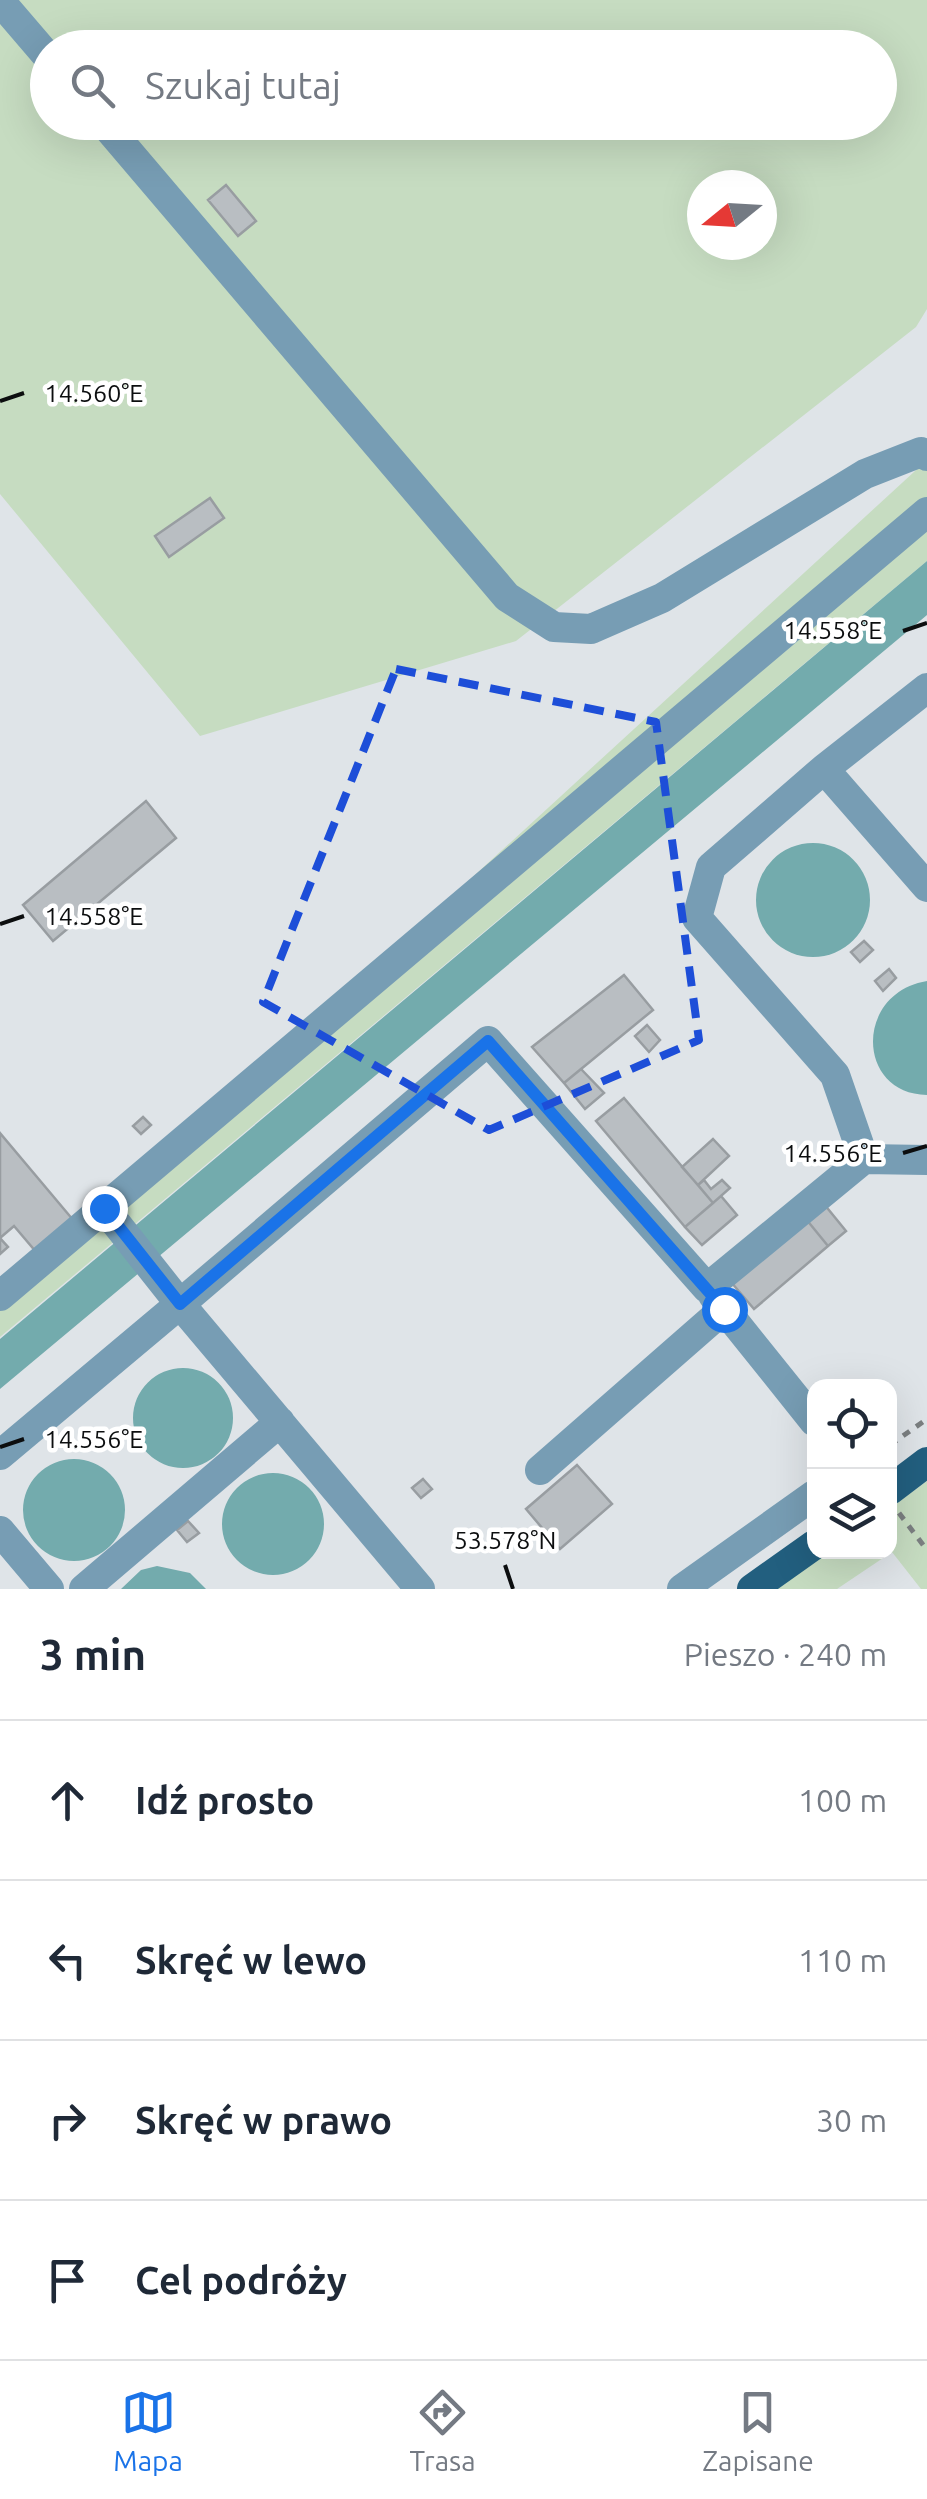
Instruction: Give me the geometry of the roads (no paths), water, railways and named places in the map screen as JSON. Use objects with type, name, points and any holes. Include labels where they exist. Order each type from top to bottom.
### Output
[{"type":"main road","points":[[897,1485],[927,1462]]},
{"type":"main road","points":[[752,1589],[807,1549]]},
{"type":"lane","points":[[0,1],[30,37]]},
{"type":"lane","points":[[118,140],[507,598],[554,627],[591,629],[662,598],[865,474],[922,452],[927,456]]},
{"type":"lane","points":[[0,1296],[927,512]]},
{"type":"lane","points":[[864,1159],[836,1075],[696,918],[711,867],[824,769],[927,688]]},
{"type":"lane","points":[[824,769],[927,887]]},
{"type":"lane","points":[[0,1455],[488,1041],[716,1299],[807,1412]]},
{"type":"lane","points":[[540,1470],[864,1159],[927,1160]]},
{"type":"lane","points":[[104,1208],[420,1589]]},
{"type":"lane","points":[[84,1589],[280,1422]]},
{"type":"lane","points":[[682,1589],[807,1501]]},
{"type":"lane","points":[[0,1530],[49,1589]]},
{"type":"water","points":[[927,561],[927,615],[0,1389],[0,1339]]},
{"type":"water","points":[[813,843],[835,847],[853,860],[866,878],[870,900],[866,922],[853,940],[835,953],[813,957],[791,953],[773,940],[760,922],[756,900],[760,878],[773,860],[791,847]]},
{"type":"water","points":[[927,981],[927,1095],[904,1090],[887,1078],[877,1062],[873,1042],[876,1022],[886,1004],[903,989]]},
{"type":"water","points":[[183,1368],[202,1371],[219,1382],[230,1399],[230,1437],[219,1454],[202,1465],[183,1468],[164,1465],[147,1454],[136,1437],[133,1418],[136,1399],[147,1382],[164,1371]]},
{"type":"water","points":[[74,1459],[93,1463],[110,1474],[121,1491],[125,1510],[121,1529],[110,1546],[93,1557],[74,1561],[55,1557],[38,1546],[27,1529],[23,1510],[27,1491],[38,1474],[55,1463]]},
{"type":"water","points":[[273,1473],[293,1477],[309,1488],[320,1504],[324,1524],[320,1544],[309,1560],[293,1571],[273,1575],[253,1571],[237,1560],[226,1544],[222,1524],[226,1504],[237,1488],[253,1477]]},
{"type":"water","points":[[157,1566],[190,1573],[206,1589],[121,1589],[141,1570]]}]
